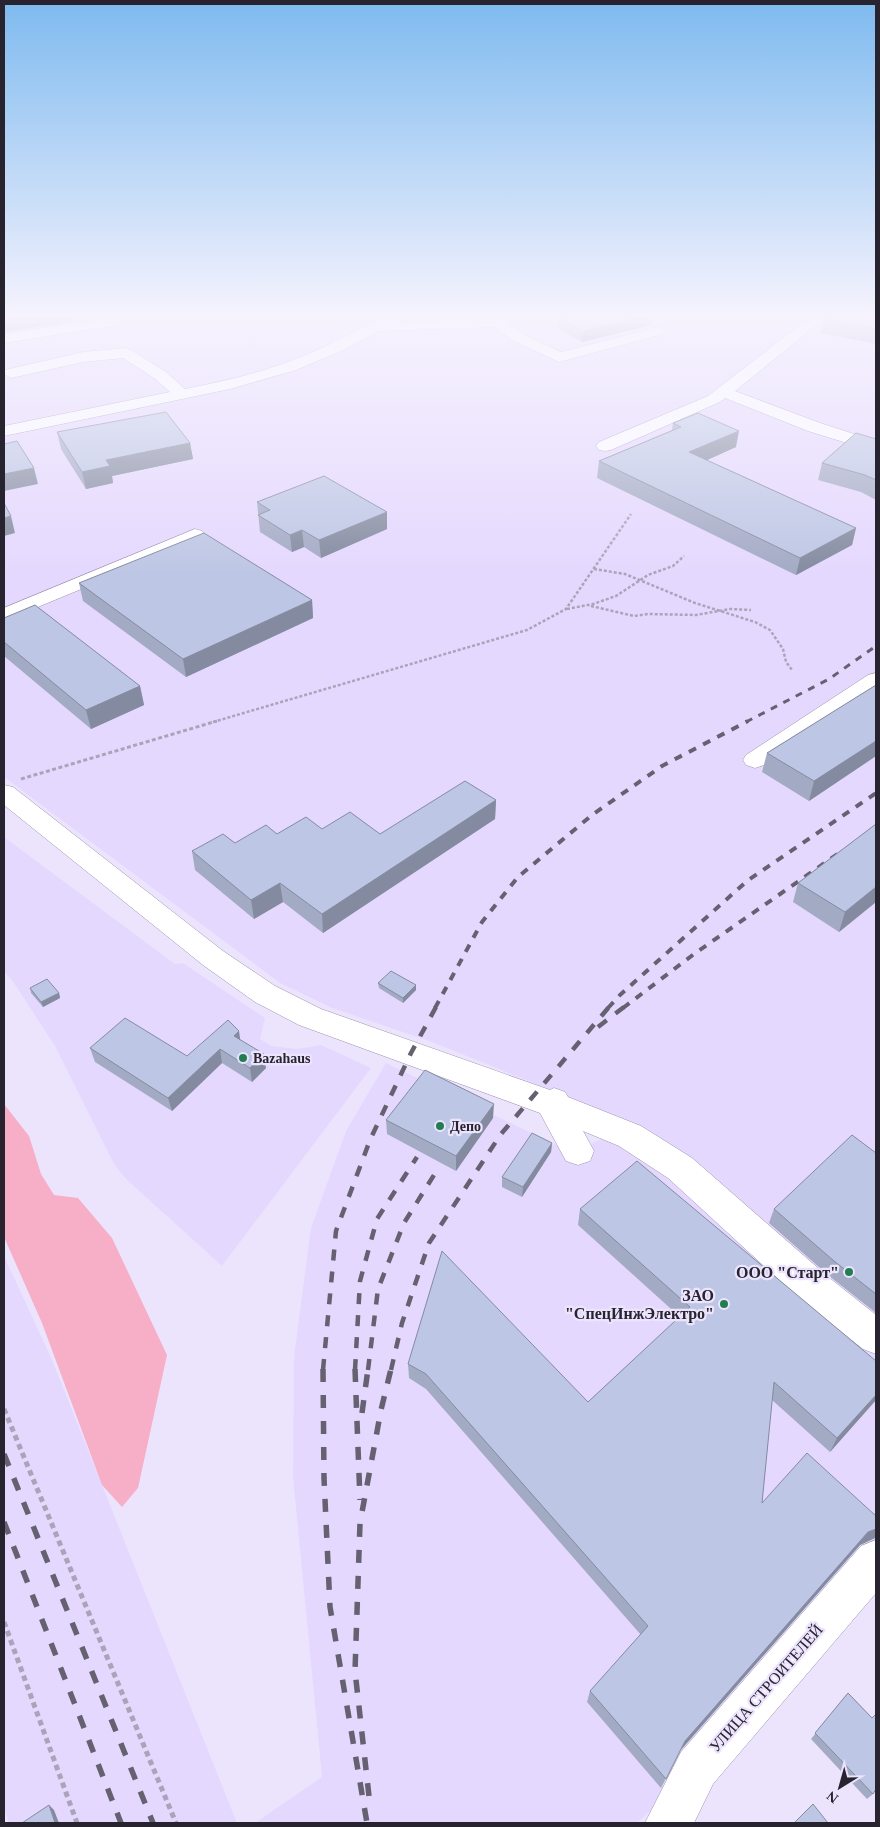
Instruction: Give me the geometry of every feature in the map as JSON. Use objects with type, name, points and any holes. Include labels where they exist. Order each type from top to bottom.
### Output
[{"type":"street","points":[[4,431],[141,403]]},
{"type":"street","points":[[604,446],[706,403]]},
{"type":"street","points":[[753,403],[814,427],[876,447]]},
{"type":"street","points":[[4,614],[195,536]]},
{"type":"street","points":[[755,760],[876,680]]},
{"type":"street","points":[[10,787],[213,958],[265,994],[310,1017],[478,1069],[548,1098],[630,1136],[680,1168],[814,1288],[876,1337]]},
{"type":"street","points":[[548,1098],[578,1150]]},
{"type":"street","name":"УЛИЦА СТРОИТЕЛЕЙ","points":[[669,1823],[697,1768],[876,1561]]},
{"type":"path","points":[[566,609],[631,514]]},
{"type":"path","points":[[10,787],[139,743],[527,630],[566,609],[591,606],[610,598],[640,582],[650,574],[668,570],[678,564],[684,556]]},
{"type":"path","points":[[594,569],[624,574],[695,603],[756,622],[770,630],[792,670]]},
{"type":"path","points":[[591,606],[642,616],[648,614],[696,614],[720,610],[751,610]]},
{"type":"path","points":[[4,1409],[176,1823]]},
{"type":"path","points":[[4,1622],[77,1823]]},
{"type":"shaded area","points":[[4,403],[876,403],[876,1561],[697,1768],[637,1823],[255,1823],[322,1777],[293,1477],[294,1356],[311,1228],[346,1131],[386,1063],[573,1153],[633,1123],[432,1042],[332,1008],[280,983],[4,777]]},
{"type":"shaded area","points":[[4,837],[175,964],[183,963],[265,1018],[260,1039],[272,1046],[297,1049],[321,1045],[371,1068],[222,1266],[126,1179],[114,1164],[55,1046],[14,983],[4,971]]},
{"type":"shaded area","points":[[4,1104],[29,1136],[41,1174],[54,1195],[78,1198],[112,1238],[167,1355],[138,1488],[122,1507],[102,1485],[42,1323],[4,1237]]},
{"type":"shaded area","points":[[4,1256],[52,1360],[237,1823],[9,1823],[4,1807]]},
{"type":"building","points":[[166,412],[190,443],[106,460],[110,466],[82,472],[57,432]]},
{"type":"building","points":[[698,413],[739,431],[689,452],[856,528],[800,558],[599,461],[681,427],[673,423]]},
{"type":"building","points":[[856,433],[876,439],[876,480],[822,463]]},
{"type":"building","points":[[17,441],[34,468],[4,474],[4,444]]},
{"type":"building","points":[[324,476],[387,512],[319,540],[302,530],[290,535],[258,515],[270,510],[257,502]]},
{"type":"building","points":[[4,503],[11,516],[4,518]]},
{"type":"building","points":[[204,533],[312,600],[183,659],[79,583]]},
{"type":"building","points":[[35,605],[140,686],[86,710],[4,642],[4,618]]},
{"type":"building","points":[[876,685],[876,741],[814,781],[767,753]]},
{"type":"building","points":[[465,781],[496,800],[322,914],[280,883],[251,900],[192,851],[223,834],[235,843],[266,825],[277,834],[306,817],[322,829],[350,812],[380,834]]},
{"type":"building","points":[[876,824],[876,887],[845,912],[798,883]]},
{"type":"building","points":[[391,971],[416,985],[403,998],[378,983]]},
{"type":"building","points":[[47,979],[59,993],[41,1002],[30,988]]},
{"type":"building","points":[[125,1018],[187,1056],[228,1020],[239,1031],[234,1036],[264,1054],[250,1068],[220,1049],[168,1098],[90,1048]]},
{"type":"building","name":"Депо","points":[[425,1070],[494,1104],[456,1156],[386,1120]]},
{"type":"building","points":[[532,1133],[552,1143],[523,1187],[502,1177]]},
{"type":"building","name":"ООО \"Старт\"","points":[[852,1135],[876,1153],[876,1294],[834,1261],[774,1209]]},
{"type":"building","points":[[637,1161],[876,1361],[876,1395],[837,1438],[774,1382],[762,1503],[807,1453],[876,1516],[876,1529],[868,1532],[685,1741],[666,1779],[590,1691],[648,1626],[426,1374],[408,1364],[442,1251],[588,1402],[690,1307],[580,1209]]},
{"type":"building","points":[[848,1693],[872,1718],[876,1714],[876,1789],[873,1794],[815,1733]]},
{"type":"building","points":[[813,1804],[828,1823],[794,1823]]},
{"type":"building","points":[[49,1805],[55,1823],[22,1823]]},
{"type":"railway","points":[[746,722],[829,679],[876,646]]},
{"type":"railway","points":[[435,1008],[482,922],[518,877],[592,815],[662,766],[748,721]]},
{"type":"railway","points":[[608,1008],[620,995],[747,881],[876,793]]},
{"type":"railway","points":[[623,1008],[694,954],[839,853]]},
{"type":"railway","points":[[323,1370],[336,1231],[370,1140],[411,1053],[436,1007]]},
{"type":"railway","points":[[391,1370],[402,1323],[429,1243],[501,1134],[609,1007]]},
{"type":"railway","points":[[598,1027],[624,1007]]},
{"type":"railway","points":[[355,1370],[360,1281],[377,1219],[417,1157]]},
{"type":"railway","points":[[368,1370],[378,1289],[404,1223],[439,1167]]},
{"type":"railway","points":[[362,1413],[368,1369]]},
{"type":"railway","points":[[369,1796],[355,1671],[360,1523],[381,1410],[391,1369]]},
{"type":"railway","points":[[323,1370],[324,1478],[330,1607],[367,1823]]},
{"type":"railway","points":[[355,1370],[360,1500]]},
{"type":"railway","points":[[4,1454],[153,1823]]},
{"type":"railway","points":[[4,1522],[121,1823]]},
{"type":"place","name":"Bazahaus","points":[[243,1058]]},
{"type":"place","name":"Депо","points":[[440,1126]]},
{"type":"place","name":"ООО \"Старт\"","points":[[849,1272]]},
{"type":"place","name":"ЗАО \"СпецИнжЭлектро\"","points":[[724,1304]]}]
